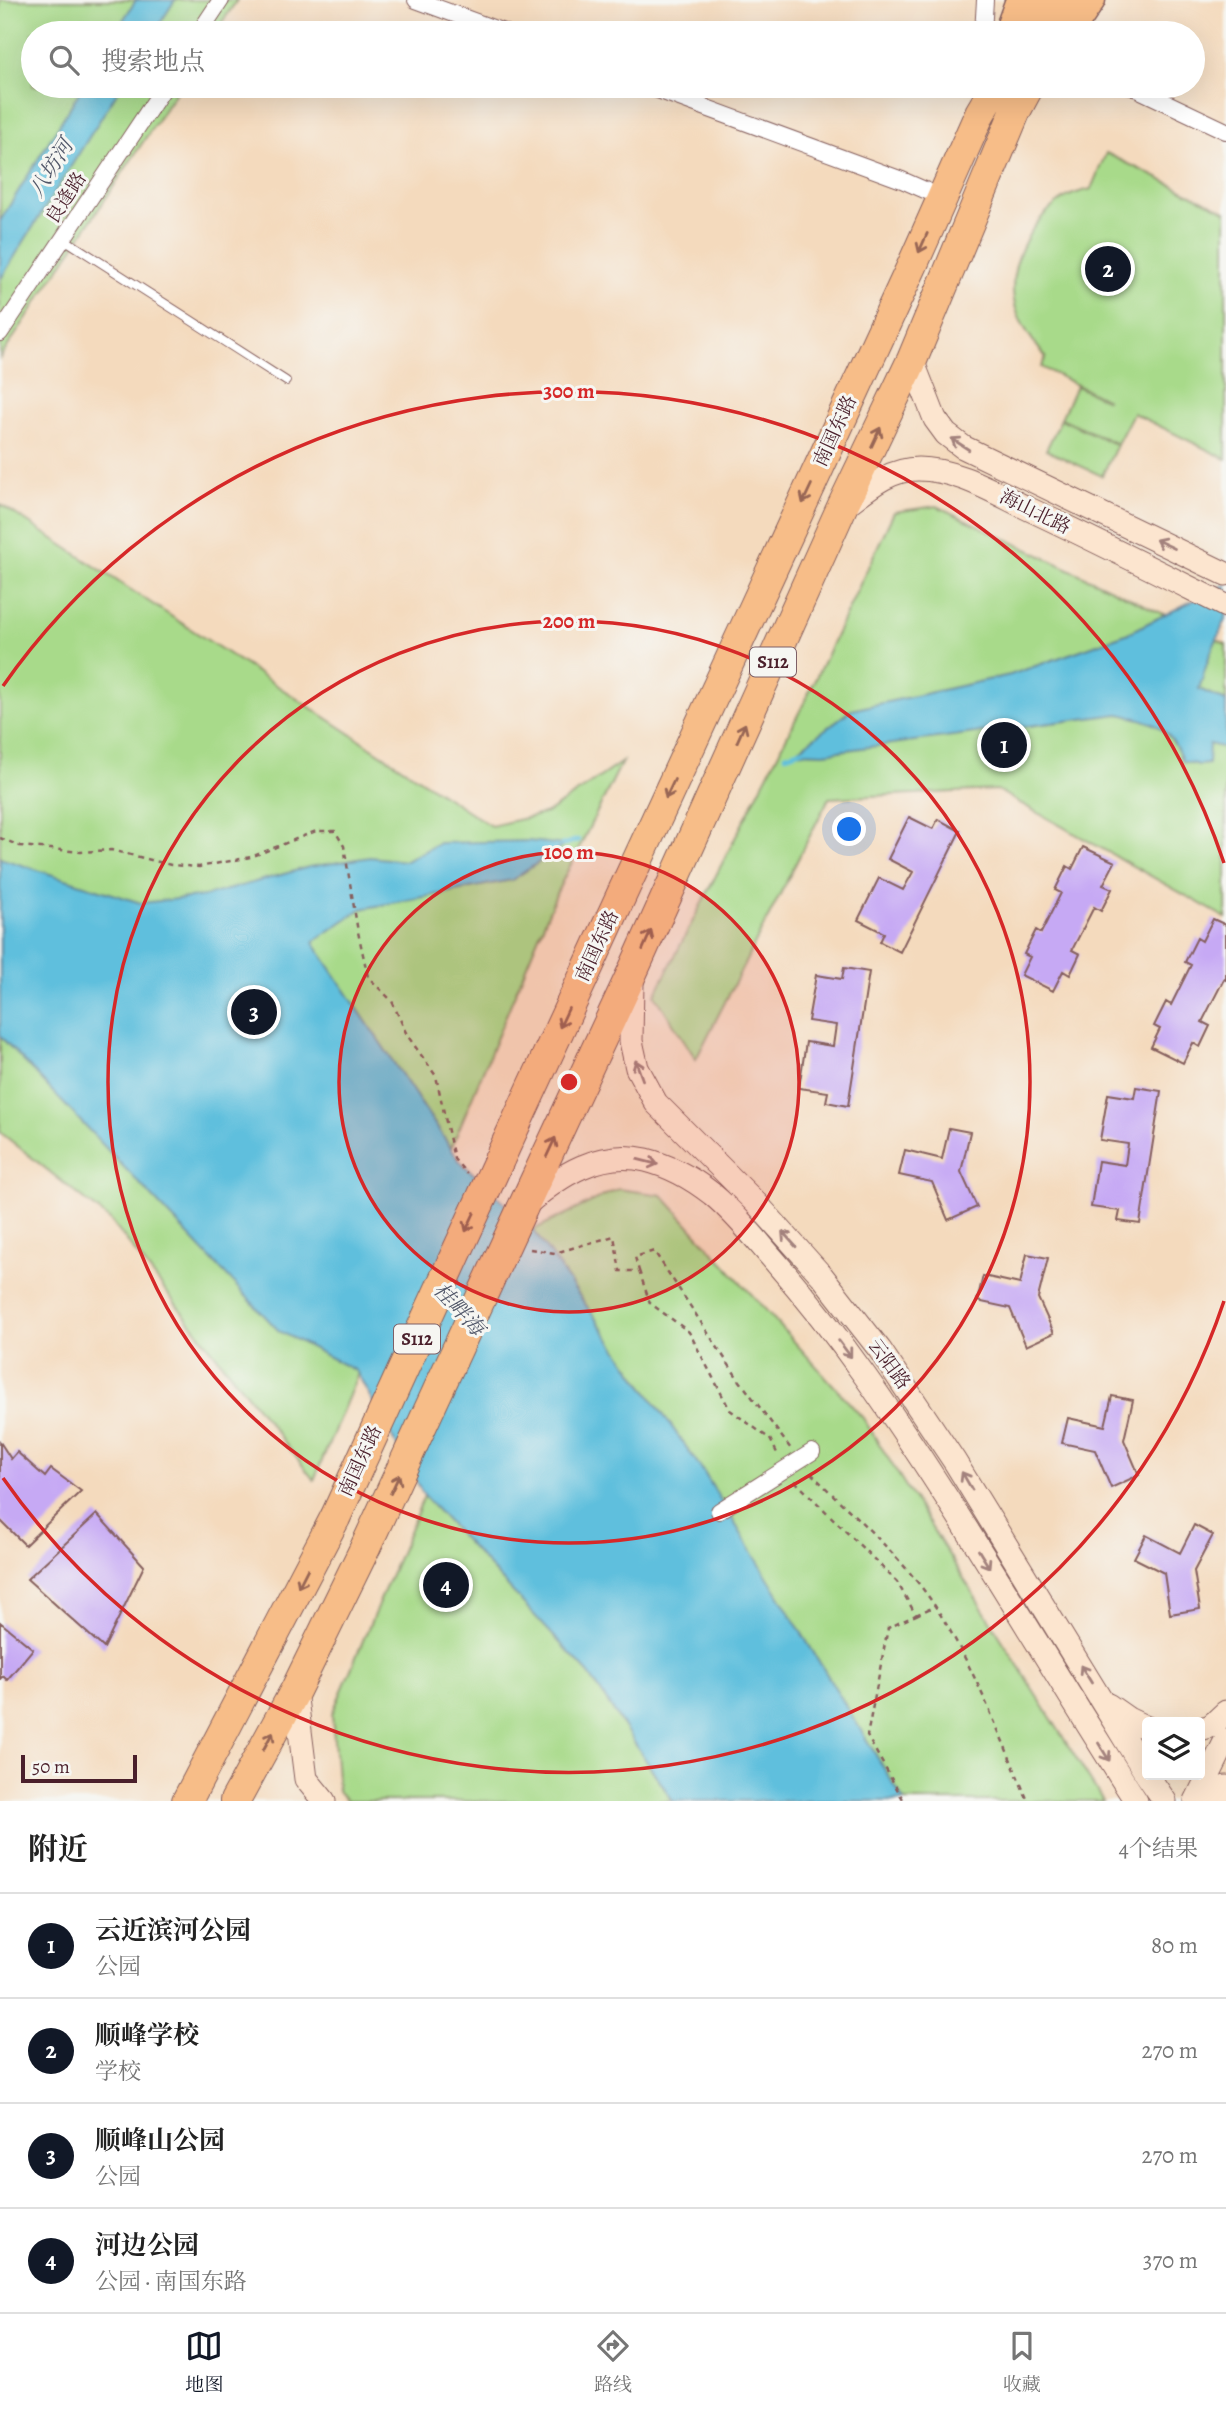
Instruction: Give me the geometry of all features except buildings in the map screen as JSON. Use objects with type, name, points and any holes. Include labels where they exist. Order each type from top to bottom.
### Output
[{"type":"highway","points":[[1034,21],[1045,0]]},
{"type":"highway","points":[[1064,21],[1074,0]]},
{"type":"highway","name":"南国东路","points":[[187,1801],[335,1518],[943,198],[983,98]]},
{"type":"highway","name":"南国东路","points":[[235,1801],[295,1691],[366,1546],[632,973],[842,507],[912,360],[1015,112],[1024,98]]},
{"type":"main road","points":[[1011,21],[1019,0]]},
{"type":"main road","points":[[1078,21],[1092,0]]},
{"type":"main road","name":"海山北路","points":[[912,360],[935,419],[946,434],[963,447],[1226,574]]},
{"type":"main road","name":"海山北路","points":[[842,507],[876,482],[894,474],[918,469],[944,472],[1043,516],[1226,606]]},
{"type":"main road","name":"云阳路","points":[[632,973],[631,1041],[637,1068],[645,1086],[674,1122],[758,1205],[822,1276],[906,1387],[1142,1767]]},
{"type":"main road","name":"云阳路","points":[[522,1209],[550,1185],[587,1164],[621,1157],[668,1167],[713,1194],[817,1310],[892,1414],[1136,1801]]},
{"type":"main road","points":[[817,1310],[800,1272],[805,1268],[822,1276]]},
{"type":"main road","points":[[295,1691],[306,1779],[324,1801]]},
{"type":"main road","points":[[1103,1701],[1142,1726]]},
{"type":"main road","points":[[1205,1727],[1211,1726],[1226,1712]]},
{"type":"main road","points":[[1196,1801],[1226,1740]]},
{"type":"main road","name":"云阳路","points":[[1150,1780],[1165,1801]]},
{"type":"main road","points":[[1219,1801],[1226,1787]]},
{"type":"street","points":[[208,21],[221,0]]},
{"type":"street","points":[[416,0],[473,21]]},
{"type":"street","points":[[984,21],[985,0]]},
{"type":"street","name":"良逢路","points":[[0,333],[157,98]]},
{"type":"street","points":[[679,98],[943,198]]},
{"type":"street","points":[[1156,98],[1226,131]]},
{"type":"street","points":[[719,1511],[805,1456]]},
{"type":"lane","points":[[64,239],[286,381]]},
{"type":"path","points":[[0,838],[20,846],[81,852],[111,850],[171,865],[199,867],[251,857],[316,831],[335,831],[345,846],[368,977],[392,1001],[401,1021]]},
{"type":"path","points":[[654,1251],[737,1377],[904,1566],[935,1606],[965,1659],[1028,1801]]},
{"type":"path","points":[[639,1271],[650,1303],[689,1332],[730,1410],[770,1439],[785,1469],[897,1582],[916,1615]]},
{"type":"path","points":[[904,1801],[867,1736],[888,1628],[935,1606]]},
{"type":"green space","points":[[0,0],[237,0],[223,21],[21,21],[21,98],[172,98],[0,358]]},
{"type":"green space","points":[[1106,153],[1226,211],[1226,459],[1133,413],[1117,444],[1061,418],[1076,386],[1107,400],[1041,367],[1046,357],[1018,315],[1013,286],[1019,256],[1025,242],[1042,217],[1053,207],[1071,195],[1091,189]]},
{"type":"green space","points":[[1061,419],[1117,445],[1102,476],[1046,450]]},
{"type":"green space","points":[[0,504],[491,826],[547,813],[622,762],[557,892],[314,1480],[110,1220],[0,1132]]},
{"type":"green space","points":[[937,506],[1226,644],[1226,918],[997,790],[829,798],[696,1059],[655,995],[805,701],[894,512]]},
{"type":"green space","points":[[618,1189],[662,1195],[863,1418],[1103,1801],[893,1801],[703,1471],[533,1230]]},
{"type":"green space","points":[[424,1496],[589,1674],[673,1801],[347,1801],[338,1791],[332,1714]]},
{"type":"water","points":[[136,0],[175,0],[162,21],[123,21]]},
{"type":"water","name":"八坊河","points":[[76,98],[114,98],[0,280],[0,221]]},
{"type":"water","points":[[1226,584],[1226,619],[1210,654],[1199,689],[1226,701],[1226,761],[1223,760],[1225,748],[1209,744],[1208,764],[1182,761],[1172,740],[1159,727],[1142,719],[1119,714],[824,753],[795,752],[851,710],[1010,675],[1126,634]]},
{"type":"water","name":"桂畔海","points":[[528,841],[565,845],[512,880],[361,909],[313,942],[459,1160],[533,1230],[703,1471],[904,1801],[673,1801],[589,1674],[424,1496],[356,1371],[279,1331],[0,1036],[0,858],[141,903],[205,896],[309,867],[370,857],[406,861],[439,843]]},
{"type":"waterway","points":[[786,755],[801,750]]},
{"type":"waterway","points":[[562,845],[578,840]]},
{"type":"place","name":"顺峰学校","points":[[1108,269]]},
{"type":"place","name":"云近滨河公园","points":[[1004,745]]},
{"type":"place","name":"顺峰山公园","points":[[254,1012]]},
{"type":"place","name":"河边公园","points":[[446,1585]]}]
